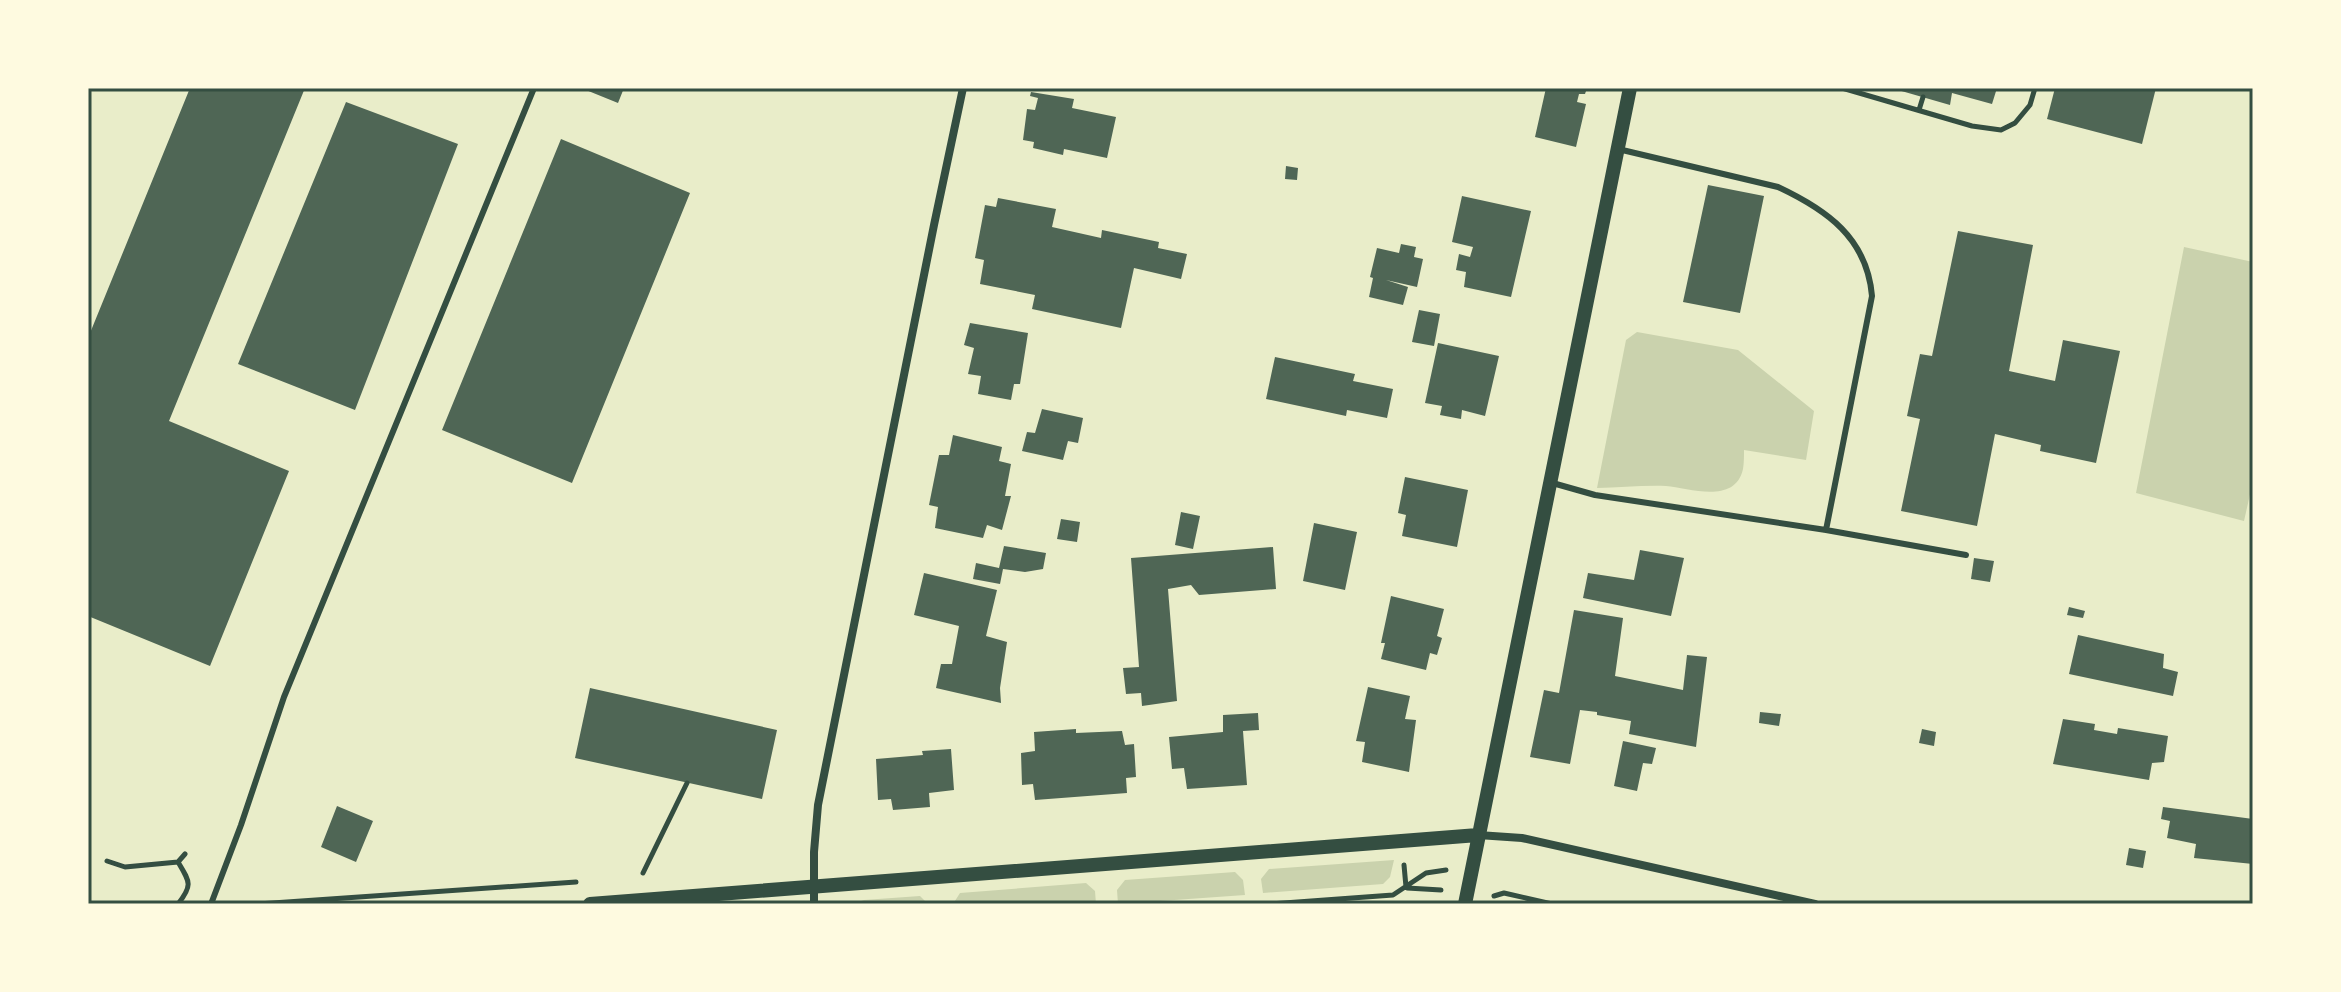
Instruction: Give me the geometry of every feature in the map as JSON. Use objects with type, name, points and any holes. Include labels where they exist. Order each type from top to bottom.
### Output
[{"type":"street","points":[[814,904],[818,805],[963,88]]},
{"type":"street","points":[[1465,904],[1630,88]]},
{"type":"street","points":[[590,904],[1478,835],[1522,838],[1815,904]]},
{"type":"lane","points":[[211,904],[284,697],[534,88]]},
{"type":"lane","points":[[1617,149],[1778,187],[1824,213],[1860,251],[1871,281],[1872,296],[1826,530]]},
{"type":"lane","points":[[1549,482],[1595,495],[1966,555]]},
{"type":"path","points":[[1842,88],[1972,126],[2001,130],[2015,123],[2030,105],[2035,88]]},
{"type":"path","points":[[1919,110],[1923,97]]},
{"type":"path","points":[[640,878],[687,783]]},
{"type":"path","points":[[107,861],[125,867],[178,862],[185,854]]},
{"type":"path","points":[[178,862],[188,880],[189,890],[178,904]]},
{"type":"path","points":[[1270,904],[1393,895],[1426,873],[1472,866]]},
{"type":"path","points":[[258,904],[579,882]]},
{"type":"path","points":[[1484,897],[1504,893],[1552,904]]},
{"type":"green space","points":[[2184,247],[2253,262],[2253,481],[2244,521],[2136,493]]},
{"type":"green space","points":[[1637,332],[1738,350],[1814,411],[1806,460],[1744,450],[1743,469],[1738,480],[1721,491],[1666,486],[1597,488],[1626,340]]},
{"type":"green space","points":[[1394,860],[1390,877],[1383,884],[1263,893],[1261,879],[1269,869]]},
{"type":"green space","points":[[1235,872],[1243,880],[1245,895],[1118,904],[1117,890],[1125,880]]},
{"type":"green space","points":[[1086,883],[1095,891],[1096,904],[953,904],[960,893]]},
{"type":"green space","points":[[920,896],[928,904],[853,904],[864,900]]},
{"type":"building","points":[[190,88],[305,88],[169,421],[289,471],[210,666],[88,616],[88,338]]},
{"type":"building","points":[[581,88],[624,88],[618,103]]},
{"type":"building","points":[[1546,88],[1587,88],[1585,94],[1579,94],[1577,102],[1586,104],[1576,147],[1535,137]]},
{"type":"building","points":[[1891,88],[1997,88],[1992,104],[1952,93],[1950,105]]},
{"type":"building","points":[[2055,88],[2156,88],[2142,144],[2047,119]]},
{"type":"building","points":[[1031,92],[1074,99],[1072,108],[1116,117],[1107,158],[1064,149],[1063,155],[1033,148],[1034,142],[1023,140],[1027,109],[1035,110],[1038,98],[1030,96]]},
{"type":"building","points":[[346,102],[458,144],[355,410],[238,364]]},
{"type":"building","points":[[561,139],[690,193],[572,483],[442,430]]},
{"type":"building","points":[[1286,166],[1298,168],[1297,180],[1285,179]]},
{"type":"building","points":[[1708,185],[1764,196],[1740,313],[1683,302]]},
{"type":"building","points":[[1462,196],[1531,211],[1511,297],[1464,287],[1466,272],[1456,270],[1459,254],[1470,257],[1473,247],[1452,242]]},
{"type":"building","points":[[998,198],[1056,209],[1052,227],[1101,238],[1102,230],[1159,242],[1158,248],[1187,254],[1181,279],[1134,268],[1121,328],[1032,309],[1035,295],[980,284],[984,260],[975,258],[985,205],[996,207]]},
{"type":"building","points":[[1958,231],[2033,245],[2009,371],[2055,381],[2063,340],[2120,351],[2096,463],[2040,451],[2041,445],[1995,434],[1977,526],[1901,511],[1920,419],[1907,416],[1920,354],[1932,356]]},
{"type":"building","points":[[1401,244],[1416,247],[1414,257],[1423,259],[1417,287],[1386,280],[1408,287],[1403,305],[1369,297],[1377,248],[1399,253]]},
{"type":"building","points":[[1419,310],[1440,314],[1434,346],[1412,342]]},
{"type":"building","points":[[970,323],[1028,333],[1020,384],[1014,384],[1011,400],[978,394],[981,376],[968,374],[974,348],[964,345]]},
{"type":"building","points":[[1438,343],[1499,356],[1485,416],[1462,410],[1461,419],[1440,415],[1442,406],[1425,403]]},
{"type":"building","points":[[1275,357],[1355,374],[1353,381],[1393,389],[1387,418],[1347,410],[1346,416],[1266,399]]},
{"type":"building","points":[[1042,409],[1083,418],[1078,443],[1068,441],[1063,460],[1022,451],[1027,432],[1035,433]]},
{"type":"building","points":[[953,435],[1002,447],[999,461],[1011,464],[1005,496],[1011,496],[1002,530],[987,525],[983,538],[935,528],[938,507],[929,505],[939,455],[949,455]]},
{"type":"building","points":[[1405,477],[1468,490],[1457,547],[1402,536],[1406,515],[1398,513]]},
{"type":"building","points":[[1181,512],[1200,516],[1193,549],[1175,545]]},
{"type":"building","points":[[1061,519],[1080,522],[1077,542],[1057,539]]},
{"type":"building","points":[[1314,523],[1357,532],[1345,590],[1303,581]]},
{"type":"building","points":[[1004,546],[1046,553],[1043,569],[1025,572],[1003,569],[1000,584],[973,579],[976,563],[999,568]]},
{"type":"building","points":[[1273,547],[1276,589],[1199,595],[1191,585],[1168,589],[1177,701],[1142,706],[1141,693],[1126,694],[1123,668],[1139,667],[1131,558]]},
{"type":"building","points":[[1640,550],[1684,558],[1671,616],[1583,598],[1588,573],[1634,580]]},
{"type":"building","points":[[1974,558],[1994,561],[1990,582],[1971,579]]},
{"type":"building","points":[[924,573],[997,590],[986,636],[1007,642],[1000,688],[1001,703],[936,688],[941,664],[952,664],[959,626],[914,615]]},
{"type":"building","points":[[1391,596],[1444,609],[1437,636],[1442,638],[1437,655],[1430,653],[1426,670],[1381,659],[1385,643],[1381,643]]},
{"type":"building","points":[[2069,607],[2085,611],[2083,618],[2067,615]]},
{"type":"building","points":[[1574,610],[1623,618],[1615,676],[1683,690],[1687,655],[1707,657],[1696,747],[1629,734],[1631,721],[1580,710],[1570,764],[1530,757],[1544,690],[1559,693]]},
{"type":"building","points":[[2078,635],[2164,654],[2163,668],[2178,672],[2173,696],[2069,674]]},
{"type":"building","points":[[1368,687],[1410,696],[1405,719],[1416,720],[1409,772],[1362,762],[1365,742],[1356,741]]},
{"type":"building","points":[[590,688],[777,730],[762,799],[575,758]]},
{"type":"building","points":[[1760,712],[1781,714],[1779,726],[1759,723]]},
{"type":"building","points":[[1258,713],[1259,730],[1243,731],[1247,785],[1187,789],[1184,768],[1172,769],[1169,737],[1223,732],[1223,715]]},
{"type":"building","points":[[2063,719],[2095,724],[2094,730],[2117,734],[2118,728],[2168,736],[2164,762],[2152,763],[2149,780],[2053,764]]},
{"type":"building","points":[[1076,729],[1076,733],[1122,731],[1125,745],[1134,744],[1136,777],[1126,778],[1127,793],[1035,800],[1033,784],[1022,785],[1021,753],[1035,751],[1034,732]]},
{"type":"building","points":[[1922,729],[1936,732],[1934,746],[1919,743]]},
{"type":"building","points":[[1623,741],[1656,748],[1652,764],[1643,763],[1637,791],[1614,786]]},
{"type":"building","points":[[951,749],[954,790],[929,793],[930,807],[893,810],[891,799],[878,800],[876,759]]},
{"type":"building","points":[[337,806],[373,821],[356,862],[321,847]]},
{"type":"building","points":[[2163,807],[2253,819],[2253,864],[2194,858],[2196,844],[2167,838],[2170,821],[2161,819]]},
{"type":"building","points":[[2129,848],[2146,851],[2143,868],[2126,865]]}]
